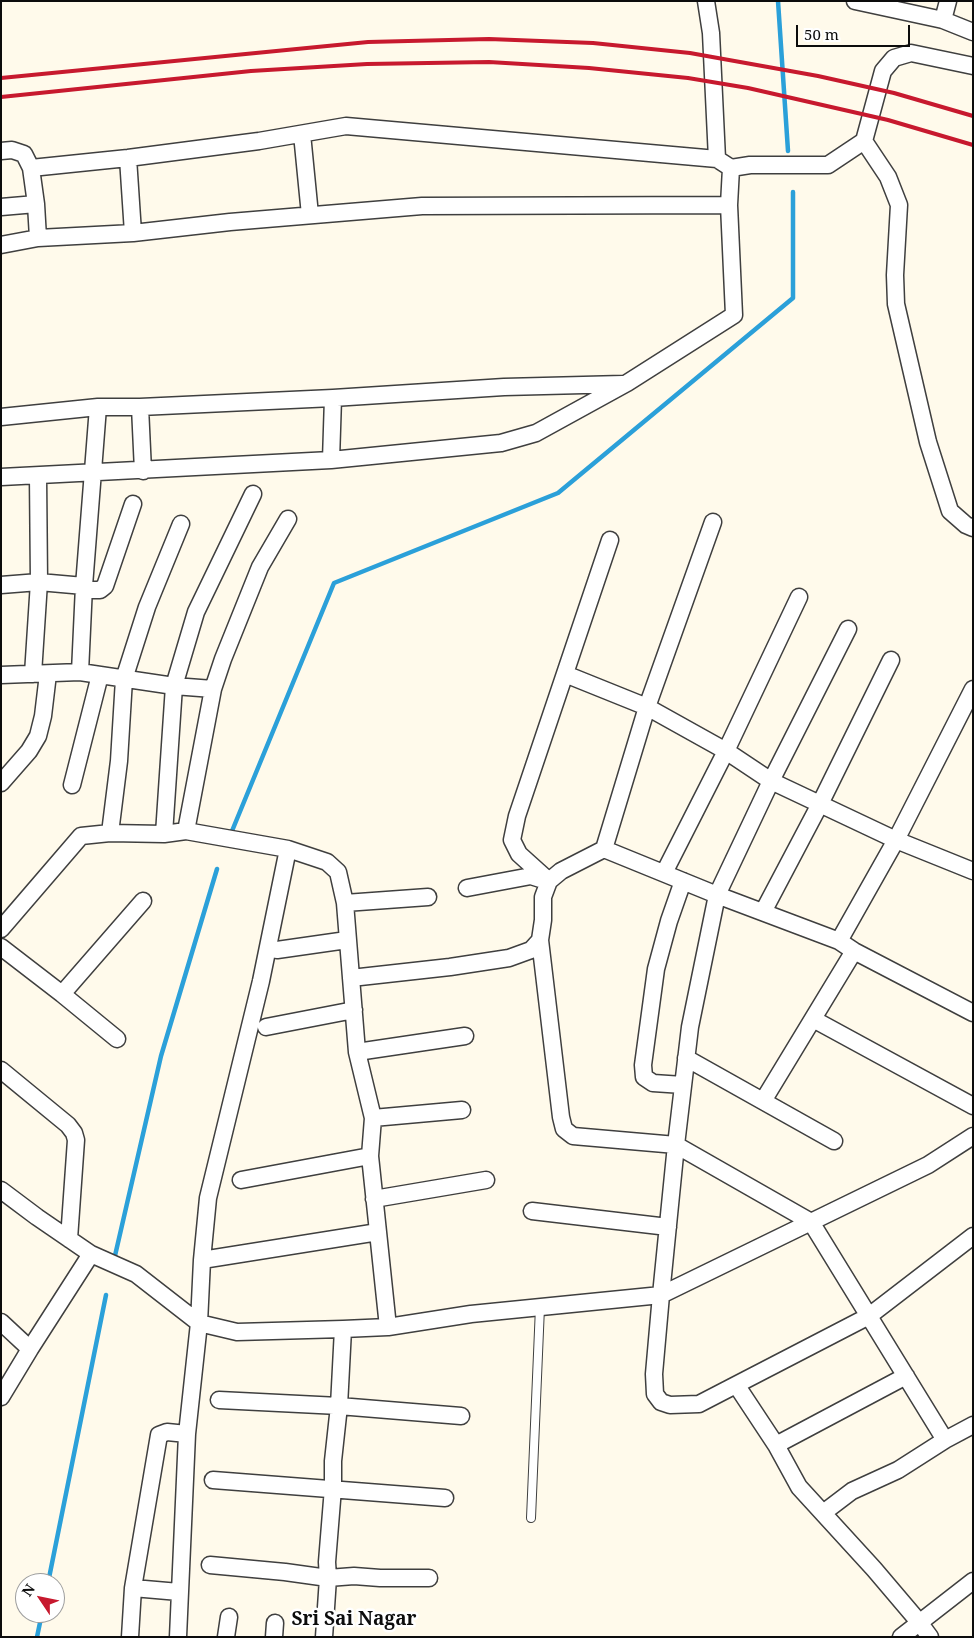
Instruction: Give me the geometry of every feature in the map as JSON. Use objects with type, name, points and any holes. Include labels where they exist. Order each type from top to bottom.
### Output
[{"type":"street","points":[[706,1],[711,33],[717,159]]},
{"type":"street","points":[[855,1],[943,20],[973,32]]},
{"type":"street","points":[[943,20],[948,1]]},
{"type":"street","points":[[31,168],[259,141],[346,126],[717,159],[731,168],[750,165],[828,165],[864,142],[883,70],[894,58],[911,53],[973,66]]},
{"type":"street","points":[[302,134],[310,215]]},
{"type":"street","points":[[864,142],[888,177],[899,204],[895,275],[896,304],[928,442],[950,511],[966,525],[973,528]]},
{"type":"street","points":[[1,151],[12,150],[24,154],[31,168],[38,238]]},
{"type":"street","points":[[128,158],[133,233]]},
{"type":"street","points":[[1,477],[331,460],[501,443],[536,433],[627,384],[734,315],[729,205],[731,168]]},
{"type":"street","points":[[1,207],[36,204]]},
{"type":"street","points":[[1,245],[38,238],[133,233],[230,222],[422,206],[729,205]]},
{"type":"street","points":[[1,417],[98,407],[140,407],[333,398],[504,387],[627,384]]},
{"type":"street","points":[[331,460],[333,398]]},
{"type":"street","points":[[80,672],[84,588],[98,407]]},
{"type":"street","points":[[140,407],[143,471]]},
{"type":"street","points":[[1,783],[29,751],[38,736],[43,716],[38,476]]},
{"type":"street","points":[[164,834],[174,686],[196,612],[254,494]]},
{"type":"street","points":[[1,585],[39,582],[100,590],[105,586],[133,504]]},
{"type":"street","points":[[186,831],[213,689],[232,632],[260,567],[288,519]]},
{"type":"street","points":[[713,522],[647,707],[604,849],[561,872],[549,881],[542,897],[543,920],[540,940],[564,1130],[573,1136],[676,1145],[811,1222],[945,1440]]},
{"type":"street","points":[[110,833],[119,761],[124,679],[147,607],[181,524]]},
{"type":"street","points":[[549,881],[519,854],[512,840],[517,816],[610,540]]},
{"type":"street","points":[[664,873],[726,751],[799,597]]},
{"type":"street","points":[[848,629],[771,781],[718,895],[690,1028],[686,1058],[661,1295],[654,1374],[656,1394],[661,1402],[670,1405],[700,1404],[737,1386],[869,1316],[973,1236]]},
{"type":"street","points":[[763,912],[820,804],[891,660]]},
{"type":"street","points":[[1,675],[80,672],[174,686],[213,689]]},
{"type":"street","points":[[565,674],[647,707],[726,751],[771,781],[896,840],[973,871]]},
{"type":"street","points":[[72,785],[100,675]]},
{"type":"street","points":[[839,941],[896,840],[973,689]]},
{"type":"street","points":[[1,929],[81,836],[110,833],[164,834],[186,831],[288,849],[327,862],[338,872],[345,902],[357,1052],[372,1118],[370,1156],[388,1327]]},
{"type":"street","points":[[178,1637],[187,1434],[199,1322],[208,1198],[261,981],[288,849]]},
{"type":"street","points":[[604,849],[839,941],[854,952],[973,1013]]},
{"type":"street","points":[[466,888],[531,876],[549,881]]},
{"type":"street","points":[[683,881],[669,921],[656,969],[643,1065],[644,1077],[653,1083],[683,1085]]},
{"type":"street","points":[[345,902],[428,897]]},
{"type":"street","points":[[62,994],[143,901]]},
{"type":"street","points":[[277,950],[347,940]]},
{"type":"street","points":[[351,978],[450,967],[509,958],[531,950],[540,940]]},
{"type":"street","points":[[1,947],[117,1039]]},
{"type":"street","points":[[763,1101],[854,952]]},
{"type":"street","points":[[266,1027],[354,1010]]},
{"type":"street","points":[[813,1019],[973,1106]]},
{"type":"street","points":[[357,1052],[465,1036]]},
{"type":"street","points":[[686,1058],[834,1141]]},
{"type":"street","points":[[1,1070],[68,1125],[74,1133],[76,1140],[69,1239]]},
{"type":"street","points":[[372,1118],[462,1110]]},
{"type":"street","points":[[1,1190],[91,1254],[136,1274],[199,1322],[237,1332],[388,1327],[471,1314],[661,1295],[928,1165],[973,1136]]},
{"type":"street","points":[[241,1180],[370,1156]]},
{"type":"street","points":[[374,1199],[486,1180]]},
{"type":"street","points":[[532,1211],[668,1227]]},
{"type":"street","points":[[202,1260],[378,1232]]},
{"type":"street","points":[[1,1398],[91,1254]]},
{"type":"street","points":[[1,1322],[30,1349]]},
{"type":"street","points":[[324,1637],[333,1461],[339,1406],[343,1329]]},
{"type":"street","points":[[776,1445],[906,1376]]},
{"type":"street","points":[[737,1386],[776,1445],[799,1487],[919,1622],[930,1637]]},
{"type":"street","points":[[219,1400],[339,1406],[461,1416]]},
{"type":"street","points":[[823,1513],[852,1491],[898,1470],[945,1440],[973,1425]]},
{"type":"street","points":[[130,1637],[133,1588],[159,1435],[167,1432],[187,1434]]},
{"type":"street","points":[[213,1480],[445,1498]]},
{"type":"street","points":[[210,1565],[328,1578],[354,1576],[429,1578]]},
{"type":"street","points":[[901,1637],[973,1581]]},
{"type":"street","points":[[133,1588],[180,1592]]},
{"type":"street","points":[[226,1637],[229,1617]]},
{"type":"lane","points":[[531,1518],[540,1307]]},
{"type":"waterway","points":[[778,1],[788,151]]},
{"type":"waterway","points":[[232,831],[334,583],[558,493],[793,298],[793,192]]},
{"type":"waterway","points":[[114,1260],[161,1056],[217,869]]},
{"type":"waterway","points":[[50,1573],[106,1295]]},
{"type":"waterway","points":[[37,1637],[40,1623]]},
{"type":"railway","points":[[1,78],[368,42],[489,39],[593,43],[690,53],[818,76],[894,93],[973,116]]},
{"type":"railway","points":[[1,97],[251,71],[367,64],[489,62],[589,68],[688,78],[748,88],[888,120],[973,145]]},
{"type":"district","name":"Sri Sai Nagar","points":[[354,1620]]}]
